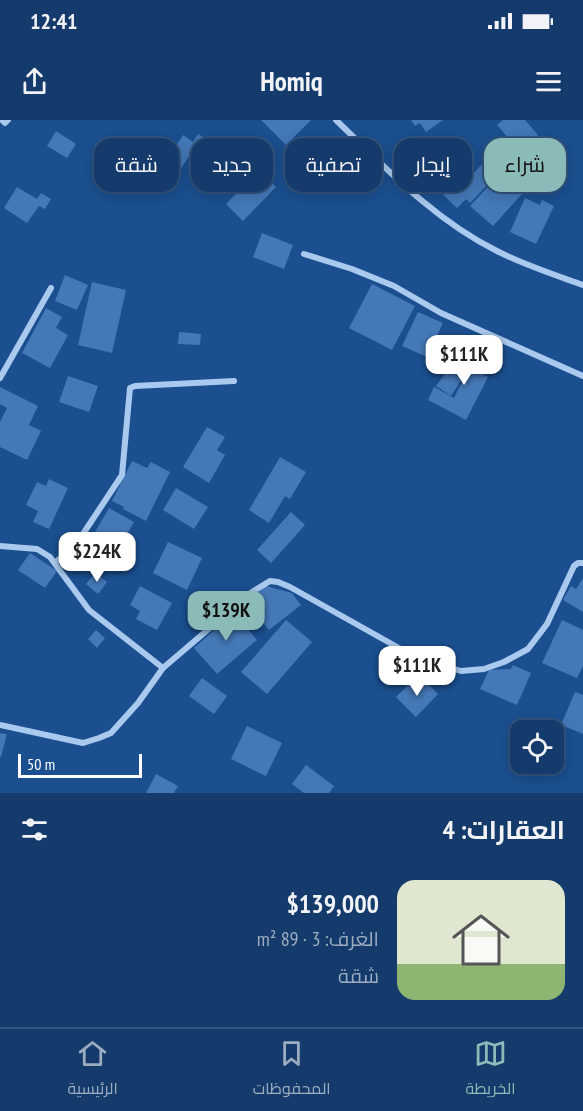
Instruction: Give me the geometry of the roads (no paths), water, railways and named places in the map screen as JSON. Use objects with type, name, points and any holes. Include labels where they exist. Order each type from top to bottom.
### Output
[{"type":"street","points":[[336,120],[408,190],[456,228],[498,252],[583,285]]},
{"type":"street","points":[[304,254],[352,269],[394,286],[441,313],[583,376]]},
{"type":"street","points":[[0,378],[51,288]]},
{"type":"street","points":[[56,562],[77,543],[122,475],[130,388],[234,381]]},
{"type":"street","points":[[0,546],[37,549],[56,562],[72,589],[89,610],[163,668]]},
{"type":"street","points":[[0,725],[82,743],[111,733],[138,703],[163,668],[252,592],[270,581],[290,587],[415,657],[462,671],[484,669],[504,662],[528,649],[547,624],[570,572],[578,563],[583,564]]}]
